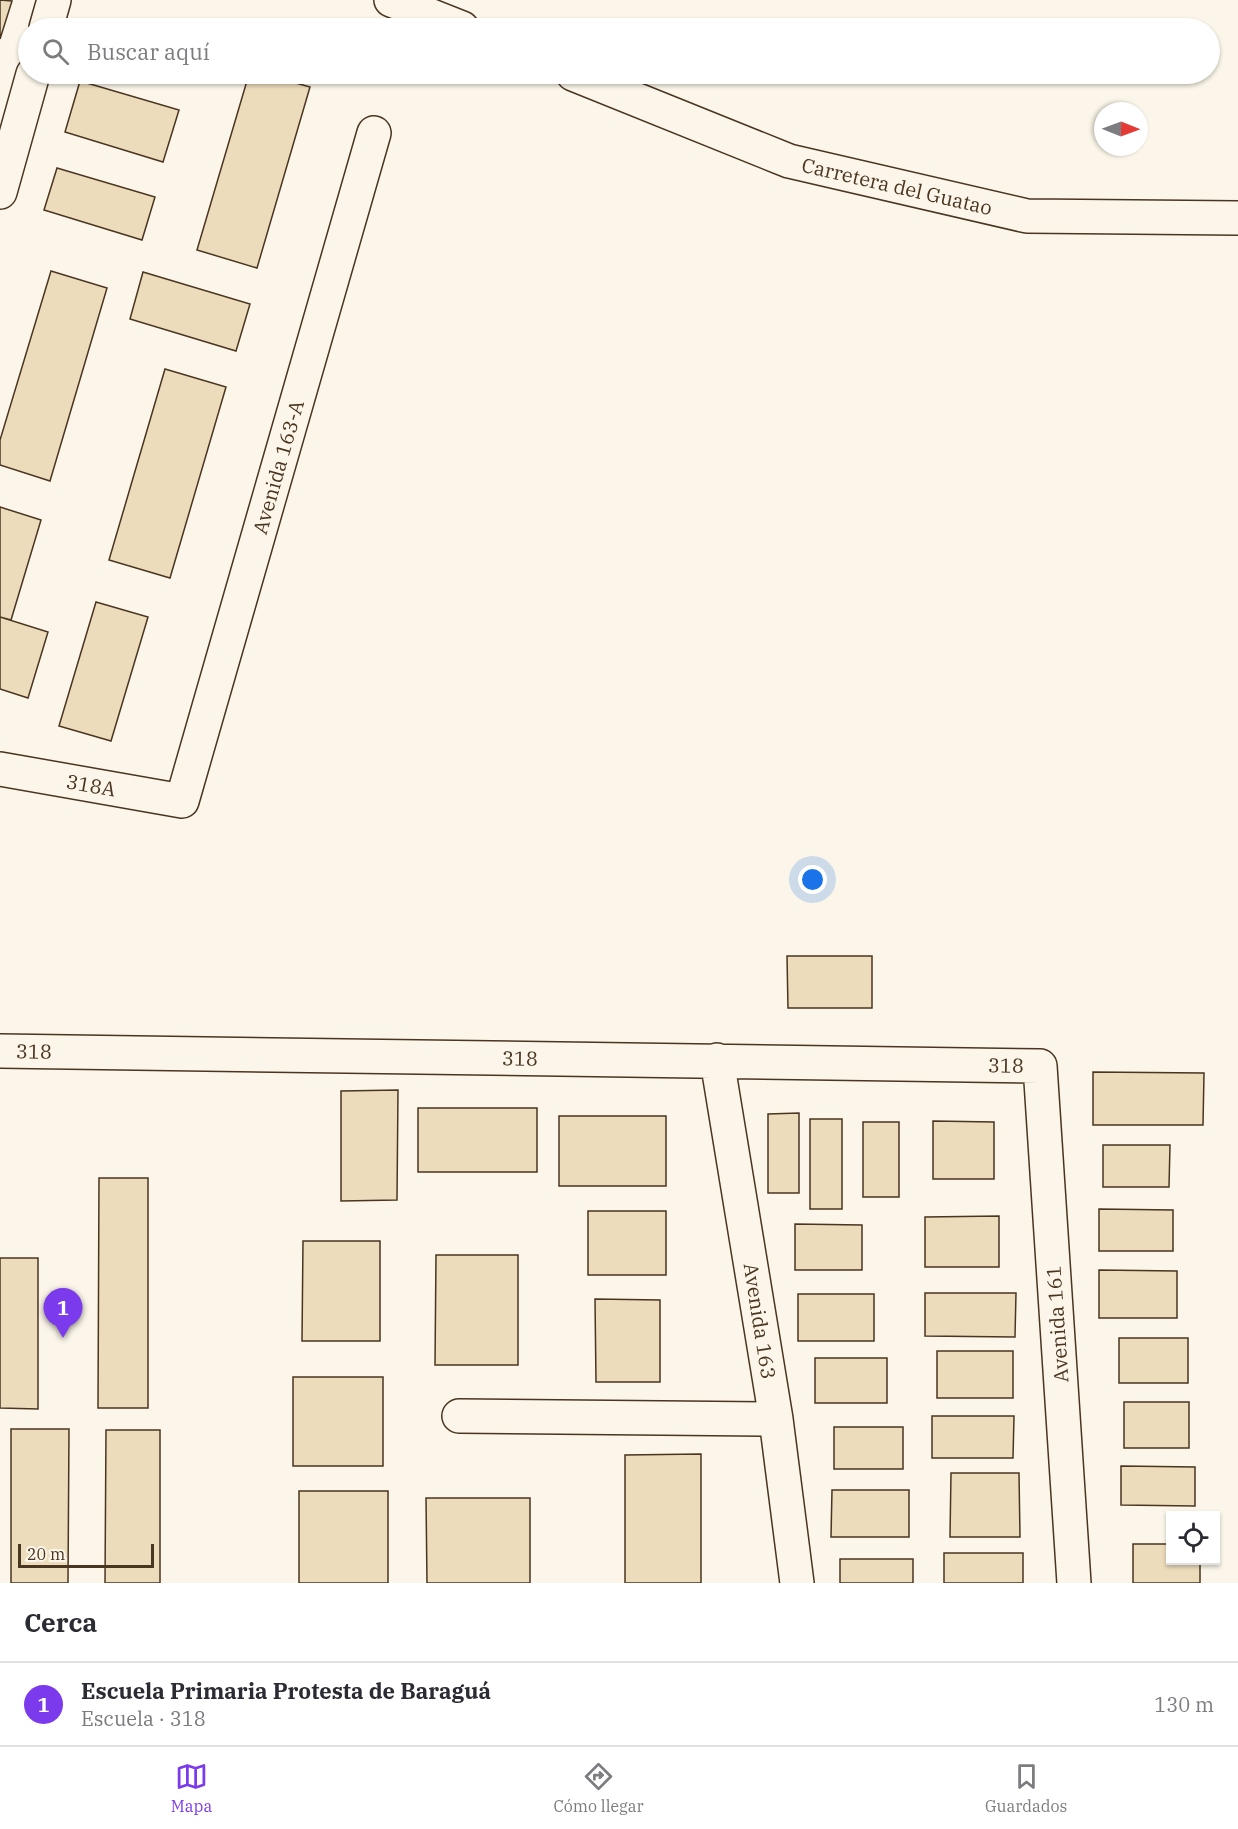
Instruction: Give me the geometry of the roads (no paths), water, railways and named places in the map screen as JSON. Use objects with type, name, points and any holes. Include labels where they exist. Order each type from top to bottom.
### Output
[{"type":"street","points":[[49,18],[54,0]]},
{"type":"street","points":[[391,0],[437,18]]},
{"type":"street","points":[[0,192],[30,84]]},
{"type":"street","name":"Carretera del Guatao","points":[[598,84],[789,161],[1027,216],[1238,218]]},
{"type":"street","name":"Avenida 163-A","points":[[182,801],[374,133]]},
{"type":"street","name":"318A","points":[[0,769],[182,801]]},
{"type":"street","name":"318","points":[[0,1051],[1040,1066]]},
{"type":"street","name":"Avenida 163","points":[[717,1060],[776,1419],[797,1583]]},
{"type":"street","name":"Avenida 161","points":[[1040,1066],[1074,1583]]},
{"type":"street","points":[[459,1416],[776,1419]]},
{"type":"place","name":"Escuela Primaria Protesta de Baraguá","points":[[63,1338]]}]
